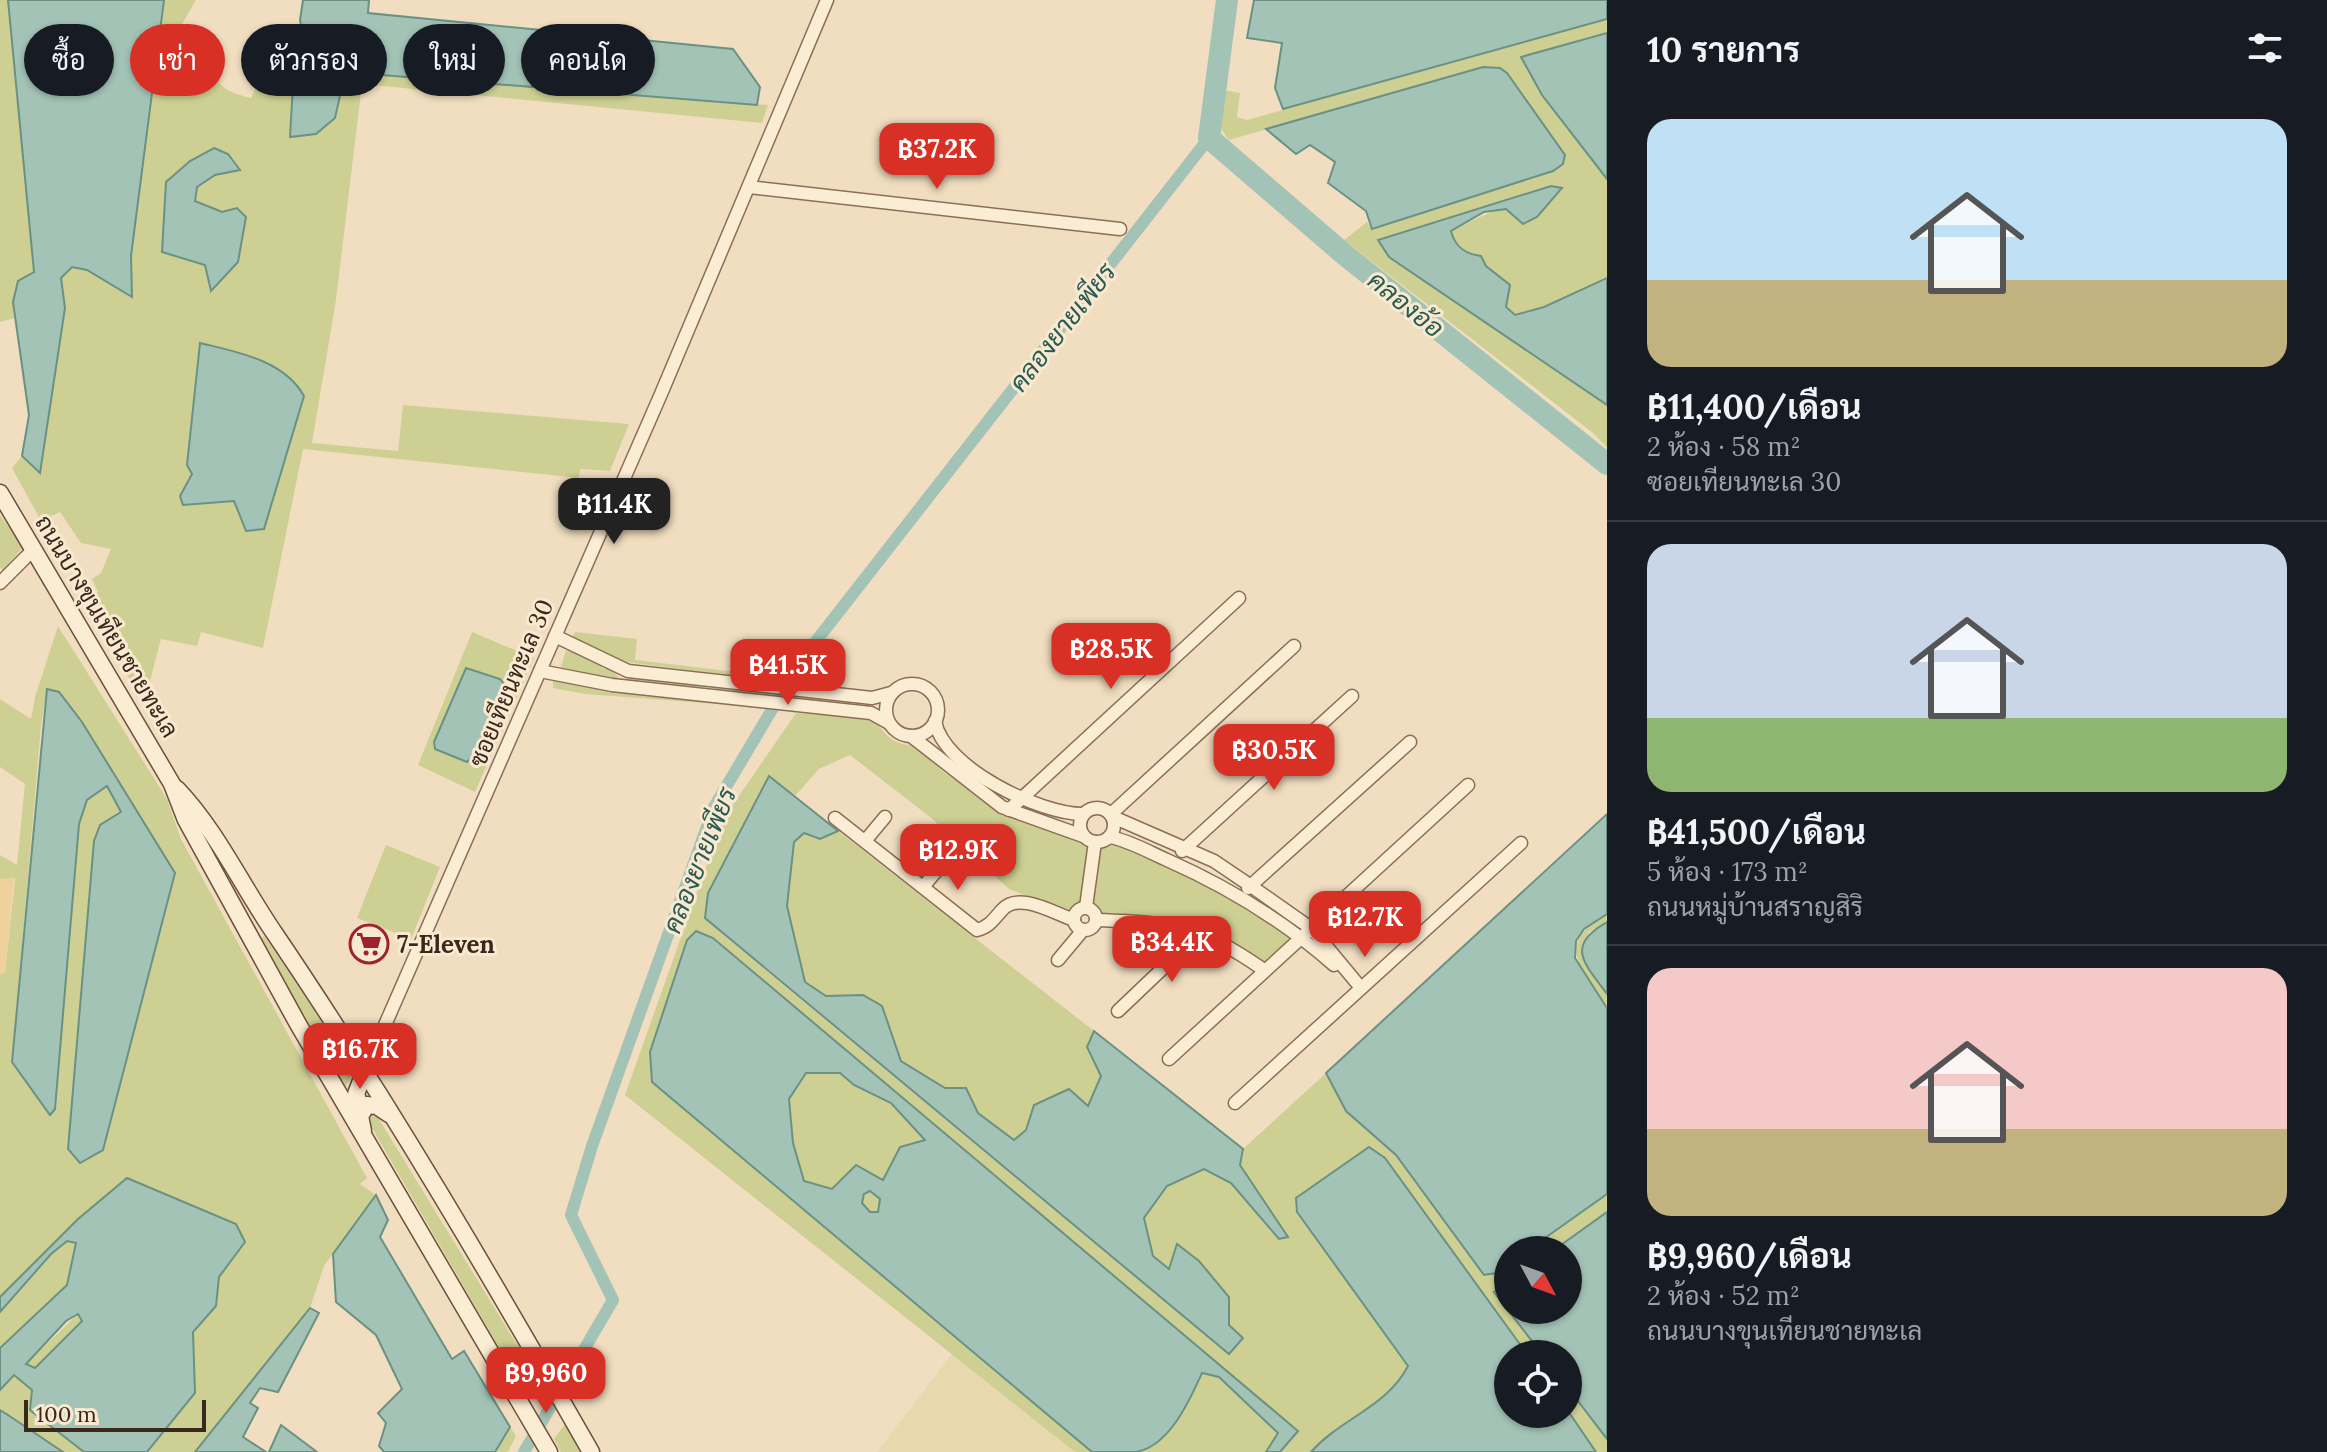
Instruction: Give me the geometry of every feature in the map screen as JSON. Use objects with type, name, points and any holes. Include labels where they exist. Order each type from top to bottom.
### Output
[{"type":"main road","name":"ถนนบางขุนเทียนชายทะเล","points":[[0,493],[172,784],[186,820],[366,1140],[549,1452]]},
{"type":"main road","name":"ถนนบางขุนเทียนชายทะเล","points":[[172,784],[192,804],[219,844],[246,892],[364,1073],[587,1446]]},
{"type":"main road","points":[[364,1073],[356,1094],[366,1140]]},
{"type":"main road","points":[[361,1110],[367,1105],[377,1106],[389,1114]]},
{"type":"street","name":"ซอยเทียนทะเล 30","points":[[364,1073],[749,187],[827,0]]},
{"type":"street","points":[[749,187],[1120,229]]},
{"type":"street","points":[[0,583],[33,550]]},
{"type":"street","points":[[1009,810],[1239,598]]},
{"type":"street","points":[[555,636],[628,671],[881,699],[913,683],[928,689],[937,703],[937,732],[970,766],[1020,798],[1083,814],[1099,808],[1214,861],[1251,886],[1308,933],[1361,988]]},
{"type":"street","points":[[1112,816],[1294,646]]},
{"type":"street","points":[[618,666],[623,673],[618,686]]},
{"type":"street","points":[[540,671],[618,686],[871,713],[889,723],[897,732],[911,736],[980,793],[1009,810],[1089,839],[1110,837],[1171,862],[1308,933]]},
{"type":"street","points":[[706,696],[708,679]]},
{"type":"street","points":[[889,723],[885,709],[891,693]]},
{"type":"street","points":[[1171,862],[1352,696]]},
{"type":"street","points":[[911,736],[923,733],[935,721]]},
{"type":"street","points":[[1240,896],[1410,742]]},
{"type":"street","points":[[1169,1059],[1468,785]]},
{"type":"street","points":[[1083,814],[1080,825],[1089,839],[1086,907]]},
{"type":"street","points":[[1110,837],[1115,829],[1112,816]]},
{"type":"street","points":[[865,841],[885,817]]},
{"type":"street","points":[[835,818],[977,930],[985,928],[1009,902],[1019,900],[1090,929],[1097,920]]},
{"type":"street","points":[[1235,1103],[1521,843]]},
{"type":"street","points":[[923,887],[944,862]]},
{"type":"street","points":[[1058,960],[1079,925],[1079,910],[1086,907],[1093,910],[1097,920]]},
{"type":"street","points":[[1097,920],[1164,923],[1202,931],[1264,970]]},
{"type":"street","points":[[1118,1011],[1202,931]]},
{"type":"shaded area","points":[[8,0],[164,0],[161,24],[130,24],[130,96],[152,96],[131,256],[132,297],[87,270],[72,267],[61,278],[65,308],[40,473],[22,456],[29,415],[13,302],[18,281],[34,272]]},
{"type":"shaded area","points":[[303,0],[369,0],[368,13],[480,24],[403,24],[403,77],[387,75],[387,24],[301,24]]},
{"type":"shaded area","points":[[1254,0],[1607,0],[1607,19],[1283,109],[1275,88],[1282,43],[1247,38]]},
{"type":"shaded area","points":[[505,27],[521,28],[521,86],[505,85]]},
{"type":"shaded area","points":[[1607,33],[1607,179],[1542,95],[1521,57]]},
{"type":"shaded area","points":[[655,41],[733,49],[760,87],[757,105],[644,96],[655,96]]},
{"type":"shaded area","points":[[1483,67],[1500,68],[1507,73],[1565,155],[1563,164],[1553,171],[1372,229],[1366,211],[1328,183],[1335,162],[1310,145],[1296,154],[1266,129]]},
{"type":"shaded area","points":[[292,96],[340,96],[335,118],[316,134],[290,137]]},
{"type":"shaded area","points":[[214,148],[228,154],[240,170],[215,175],[197,187],[195,201],[222,212],[237,208],[246,217],[238,262],[211,291],[205,265],[162,252],[166,182],[190,161]]},
{"type":"shaded area","points":[[1551,186],[1562,188],[1537,217],[1523,224],[1506,209],[1484,212],[1451,231],[1462,249],[1481,256],[1486,266],[1510,285],[1506,307],[1515,315],[1544,307],[1607,278],[1607,405],[1389,257],[1378,240]]},
{"type":"shaded area","points":[[200,343],[244,354],[272,366],[285,374],[304,396],[264,529],[246,531],[234,501],[183,505],[180,496],[192,474],[187,465]]},
{"type":"shaded area","points":[[466,668],[500,679],[504,684],[475,754],[467,762],[435,749],[434,742]]},
{"type":"shaded area","points":[[47,689],[59,692],[82,722],[175,873],[103,1150],[80,1163],[68,1149],[94,841],[100,825],[121,812],[107,786],[87,800],[79,824],[55,1109],[50,1115],[12,1062]]},
{"type":"shaded area","points":[[769,776],[838,831],[820,839],[804,833],[794,842],[787,906],[805,982],[826,996],[863,995],[882,1006],[901,1061],[945,1088],[966,1088],[978,1113],[1014,1140],[1026,1130],[1034,1105],[1069,1089],[1088,1106],[1101,1076],[1087,1047],[1094,1031],[1243,1149],[1240,1165],[1288,1237],[1279,1239],[1231,1183],[1204,1169],[1167,1186],[1144,1218],[1153,1256],[1169,1269],[1177,1244],[1199,1261],[1229,1297],[1229,1325],[1243,1338],[1229,1354],[705,918],[708,893]]},
{"type":"shaded area","points":[[1607,814],[1607,914],[1584,929],[1576,941],[1575,958],[1607,1008],[1607,1194],[1548,1236],[1494,1236],[1494,1273],[1484,1275],[1396,1155],[1346,1111],[1326,1073]]},
{"type":"shaded area","points":[[1607,922],[1607,994],[1586,964],[1582,947],[1594,931]]},
{"type":"shaded area","points":[[696,931],[713,938],[1298,1431],[1280,1452],[1266,1452],[1278,1433],[1219,1377],[1202,1373],[1177,1420],[1159,1441],[1136,1452],[1092,1452],[652,1082],[650,1052],[687,940]],"holes":[[[806,1073],[840,1073],[854,1085],[891,1103],[925,1140],[900,1147],[883,1180],[856,1165],[832,1189],[804,1181],[793,1143],[789,1099]],[[870,1191],[880,1199],[878,1212],[870,1212],[862,1203],[864,1194]]]},
{"type":"shaded area","points":[[1369,1147],[1385,1158],[1494,1308],[1494,1324],[1505,1324],[1517,1340],[1494,1340],[1494,1428],[1580,1428],[1596,1452],[1311,1452],[1388,1392],[1408,1366],[1297,1212],[1296,1198]]},
{"type":"shaded area","points":[[127,1178],[236,1224],[245,1242],[219,1277],[216,1306],[193,1332],[195,1393],[147,1452],[84,1452],[30,1410],[32,1390],[14,1375],[0,1390],[0,1348],[67,1285],[76,1243],[67,1241],[51,1254],[0,1312],[0,1297],[78,1219]],"holes":[[[78,1314],[82,1321],[35,1368],[26,1364],[66,1321]]]},
{"type":"shaded area","points":[[376,1195],[388,1220],[380,1237],[452,1359],[464,1351],[510,1427],[495,1452],[384,1452],[379,1446],[386,1423],[378,1413],[402,1389],[376,1335],[336,1302],[333,1254]]},
{"type":"shaded area","points":[[1607,1212],[1607,1439],[1582,1406],[1582,1340],[1531,1340],[1519,1324],[1582,1324],[1582,1236],[1574,1236]]},
{"type":"shaded area","points":[[310,1308],[319,1313],[278,1392],[260,1388],[250,1403],[258,1408],[243,1437],[266,1452],[195,1452]]},
{"type":"shaded area","points":[[952,1354],[1075,1452],[877,1452]]},
{"type":"shaded area","points":[[0,1410],[8,1415],[63,1452],[0,1452]]},
{"type":"shaded area","points":[[281,1425],[317,1452],[269,1452]]},
{"type":"green space","points":[[0,0],[8,0],[34,272],[13,302],[15,318],[0,322]]},
{"type":"green space","points":[[164,0],[196,0],[182,24],[161,24]]},
{"type":"green space","points":[[1607,19],[1607,33],[1521,58],[1542,95],[1607,179],[1607,278],[1544,307],[1515,315],[1506,307],[1509,285],[1454,243],[1451,231],[1552,186],[1379,240],[1390,257],[1607,405],[1607,447],[1344,240],[1367,222],[1372,229],[1553,171],[1563,164],[1483,67],[1229,140],[1219,126],[1224,90],[1240,93],[1237,117],[1247,120]]},
{"type":"green space","points":[[387,75],[403,77],[403,88],[387,86]]},
{"type":"green space","points":[[505,85],[521,86],[521,96],[652,96],[768,105],[762,123],[485,96],[505,96]]},
{"type":"green space","points":[[225,88],[251,98],[293,96],[291,137],[335,118],[340,96],[361,96],[336,300],[312,443],[398,451],[403,405],[629,424],[610,471],[580,469],[579,478],[303,449],[263,648],[201,632],[197,646],[161,639],[149,685],[141,692],[126,674],[85,599],[98,592],[92,579],[101,573],[111,549],[81,543],[60,512],[41,521],[12,468],[22,456],[39,473],[65,308],[61,278],[72,267],[87,270],[132,296],[131,257],[152,96],[225,96]],"holes":[[[228,154],[240,170],[215,175],[197,187],[195,201],[222,212],[211,290],[206,264],[183,256],[165,205],[166,182]],[[200,344],[268,362],[304,396],[264,529],[234,501],[183,505],[180,496],[192,474]]]},
{"type":"green space","points":[[0,515],[23,547],[3,571],[0,567]]},
{"type":"green space","points":[[58,626],[167,799],[181,839],[367,1178],[360,1184],[376,1195],[324,1266],[310,1308],[195,1452],[147,1452],[195,1393],[193,1332],[216,1306],[219,1278],[245,1242],[127,1178],[78,1219],[0,1297],[0,974],[5,973],[15,879],[0,879],[0,855],[17,865],[25,784],[0,767],[0,699],[31,719]],"holes":[[[47,689],[175,873],[80,1163],[68,1149],[94,841],[101,825],[121,812],[107,786],[87,800],[79,824],[55,1109],[12,1062],[41,726]]]},
{"type":"green space","points":[[472,632],[534,658],[475,792],[418,765]]},
{"type":"green space","points":[[575,632],[637,639],[635,660],[754,674],[755,678],[625,662],[572,637]]},
{"type":"green space","points":[[566,650],[597,662],[604,669],[609,666],[618,677],[615,680],[589,677],[561,667]]},
{"type":"green space","points":[[630,676],[700,685],[695,689],[628,680]]},
{"type":"green space","points":[[553,679],[609,690],[757,707],[585,694],[553,688]]},
{"type":"green space","points":[[714,687],[860,702],[861,704],[714,690]]},
{"type":"green space","points":[[796,713],[875,719],[894,740],[921,746],[942,771],[1021,821],[1077,836],[1087,846],[1100,847],[1113,843],[1168,863],[1291,934],[1292,940],[1267,965],[1213,928],[1196,923],[1104,916],[1099,908],[1082,900],[1069,912],[1009,889],[930,817],[850,755],[819,769],[795,796],[769,777],[722,934],[1229,1354],[1229,1325],[1177,1245],[1169,1269],[1153,1256],[1144,1218],[1167,1186],[1204,1169],[1231,1183],[1279,1239],[1287,1237],[1240,1165],[1243,1149],[1326,1073],[1346,1110],[1396,1155],[1484,1275],[1494,1273],[1494,1308],[1385,1158],[1297,1212],[1408,1366],[1388,1392],[1311,1452],[1280,1452],[1298,1431],[714,938],[696,931],[652,1082],[1092,1452],[1075,1452],[625,1095],[723,819]]},
{"type":"green space","points":[[838,831],[1094,1031],[1087,1048],[1101,1076],[1087,1107],[1026,1130],[1014,1140],[978,1113],[966,1088],[945,1088],[901,1061],[882,1006],[863,995],[826,996],[805,983],[787,906],[794,842],[804,833],[820,839]]},
{"type":"green space","points":[[386,845],[440,867],[411,939],[357,918]]},
{"type":"green space","points":[[1607,914],[1607,922],[1589,932],[1583,961],[1607,994],[1607,1008],[1582,969],[1577,958],[1577,947],[1590,925]]},
{"type":"green space","points":[[264,936],[354,1069],[344,1090],[262,938]]},
{"type":"green space","points":[[806,1073],[840,1073],[854,1085],[891,1103],[926,1140],[883,1180],[832,1189],[804,1181],[793,1143],[789,1099]]},
{"type":"green space","points":[[374,1111],[541,1384],[533,1400],[512,1370],[365,1116]]},
{"type":"green space","points":[[870,1191],[880,1199],[878,1212],[870,1212],[862,1202],[864,1194]]},
{"type":"green space","points":[[1607,1194],[1607,1212],[1574,1236],[1548,1236]]},
{"type":"green space","points":[[67,1241],[76,1243],[67,1285],[0,1348],[0,1312],[51,1254]]},
{"type":"green space","points":[[78,1314],[83,1320],[34,1368],[26,1364]]},
{"type":"green space","points":[[1505,1324],[1518,1324],[1531,1340],[1517,1340]]},
{"type":"green space","points":[[1202,1373],[1219,1377],[1278,1433],[1266,1452],[1138,1452],[1169,1428],[1191,1397]]},
{"type":"green space","points":[[13,1375],[32,1390],[30,1410],[84,1452],[63,1452],[0,1410],[0,1390]]},
{"type":"green space","points":[[1582,1406],[1607,1439],[1607,1452],[1596,1452],[1580,1428]]},
{"type":"green space","points":[[565,1424],[584,1452],[561,1452],[554,1439]]},
{"type":"green space","points":[[510,1427],[516,1436],[508,1452],[495,1452]]},
{"type":"sand","points":[[14,878],[5,973],[0,974],[0,879]]},
{"type":"waterway","name":"คลองอ้อ","points":[[1227,0],[1209,138],[1345,255],[1607,464]]},
{"type":"waterway","name":"คลองยายเพียร","points":[[524,1452],[613,1300],[571,1215],[592,1146],[714,807],[802,659],[1209,138]]},
{"type":"place","name":"7-Eleven","points":[[369,944]]}]
